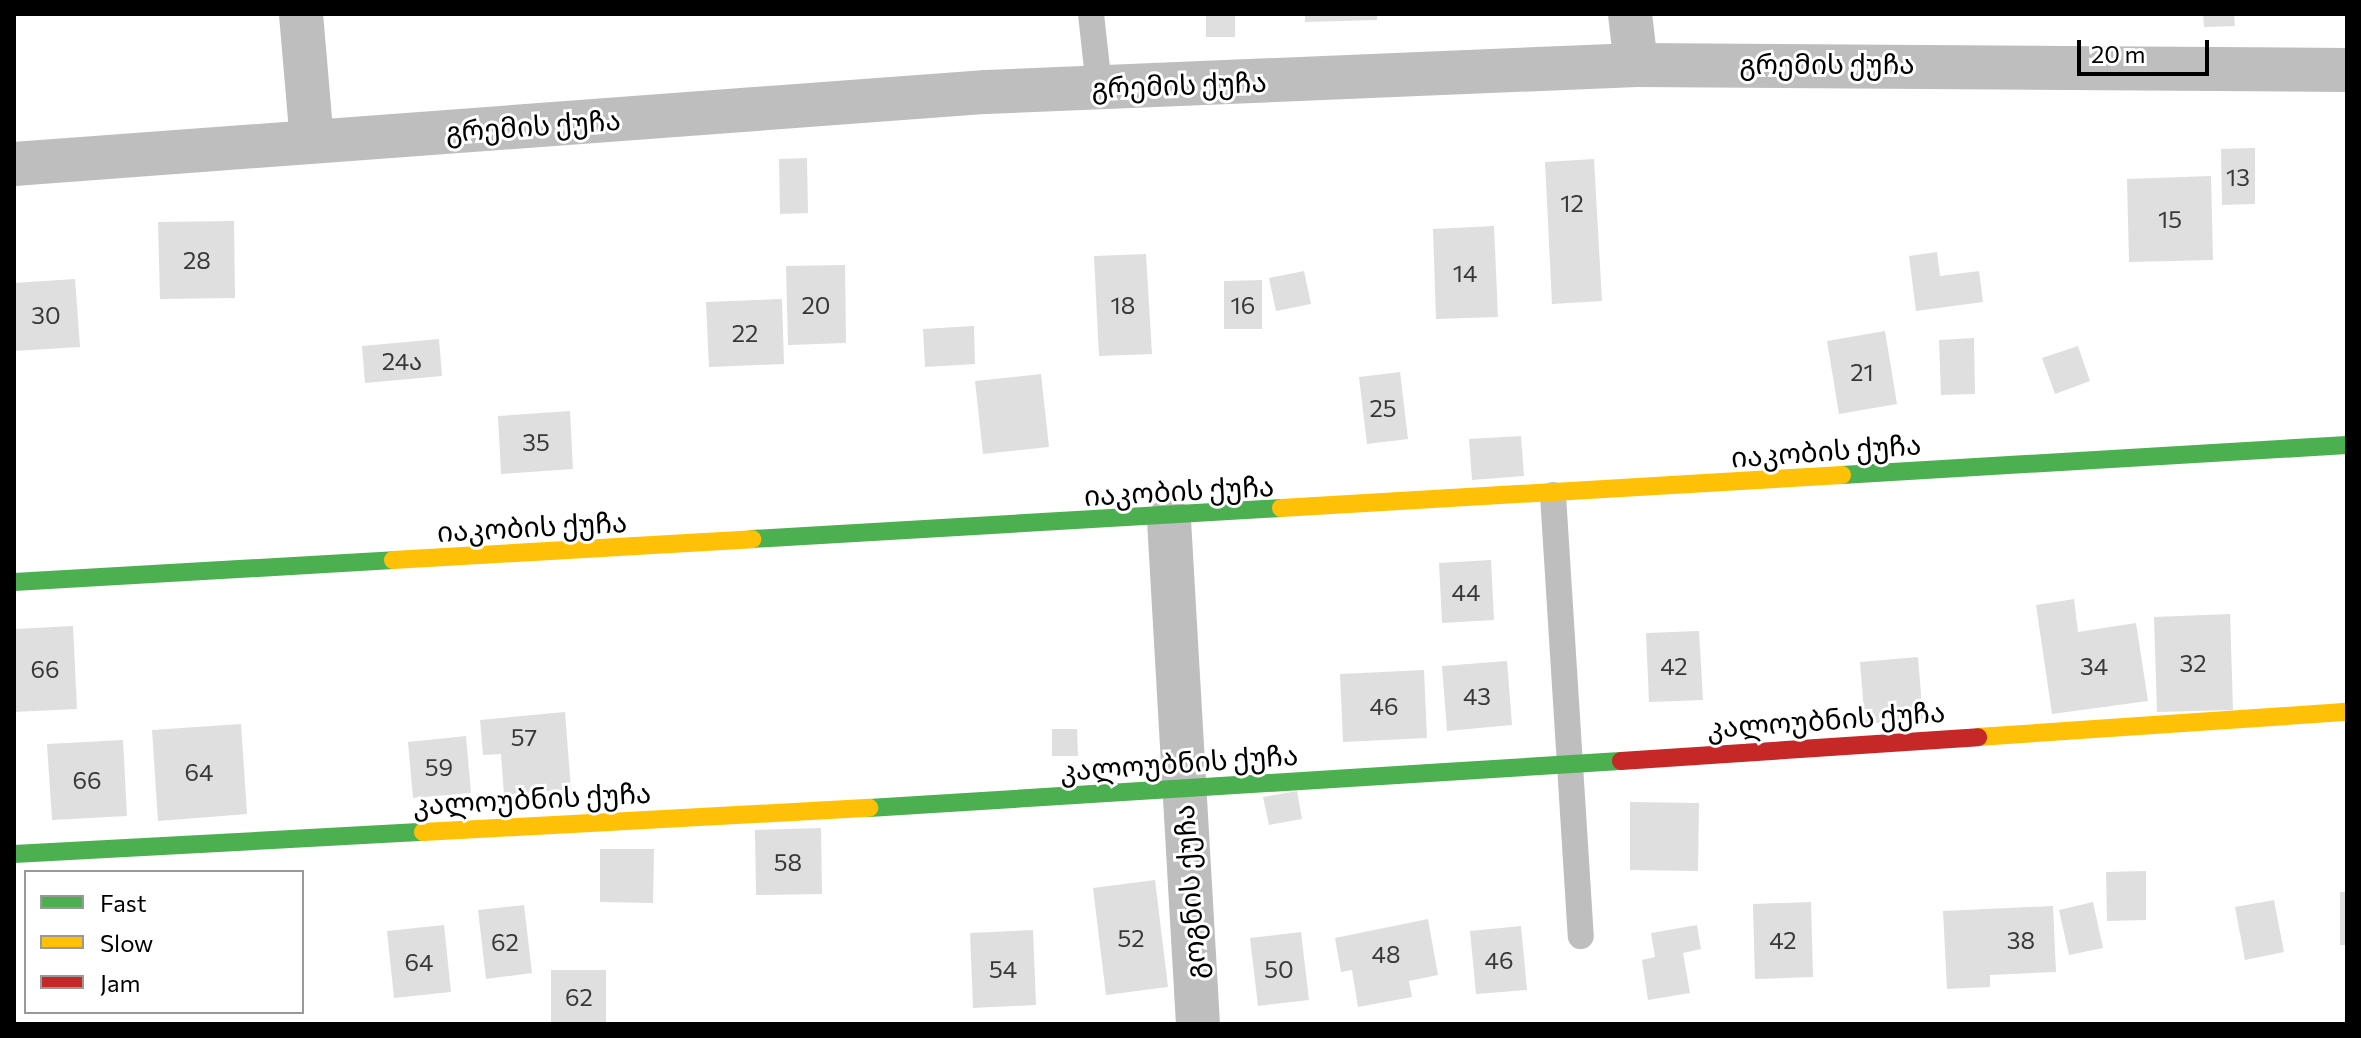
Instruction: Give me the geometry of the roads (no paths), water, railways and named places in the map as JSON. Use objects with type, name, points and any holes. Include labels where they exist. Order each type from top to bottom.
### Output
[{"type":"street","points":[[301,14],[312,142]]},
{"type":"street","points":[[1630,14],[1636,65]]},
{"type":"street","name":"გრემის ქუჩა","points":[[14,164],[1099,87],[1636,65],[2347,70]]},
{"type":"street","name":"იაკობის ქუჩა","points":[[14,582],[1169,520],[2347,445]]},
{"type":"street","name":"გოგნის ქუჩა","points":[[1169,520],[1182,791],[1198,1024]]},
{"type":"street","name":"კალოუბნის ქუჩა","points":[[14,854],[1182,791],[2347,712]]},
{"type":"lane","points":[[1091,14],[1099,87]]},
{"type":"lane","points":[[1553,495],[1581,936]]}]
